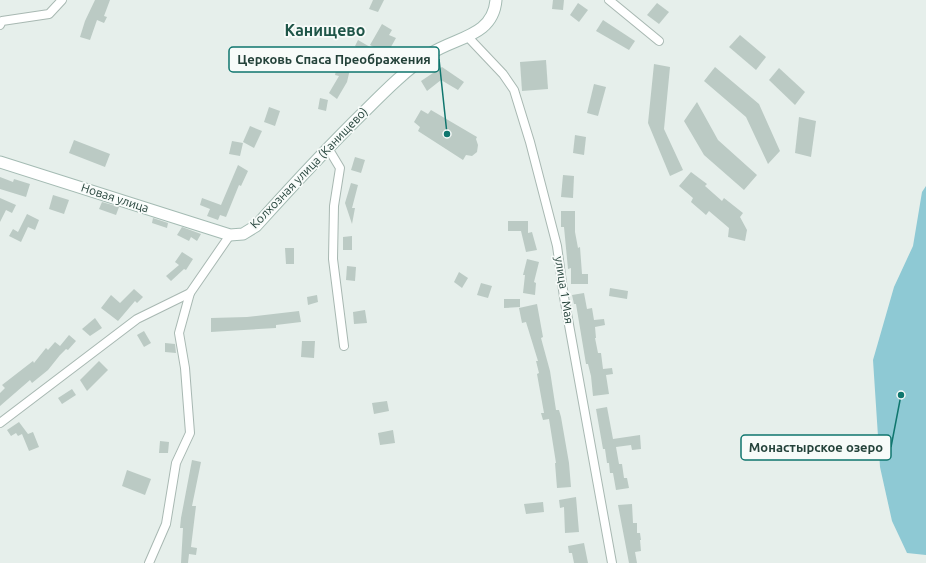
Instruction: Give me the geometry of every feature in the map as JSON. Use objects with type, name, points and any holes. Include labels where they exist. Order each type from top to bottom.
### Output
[{"type":"street","points":[[0,24],[2,21],[49,14],[62,0]]},
{"type":"street","name":"Колхозная улица (Канищево)","points":[[230,235],[243,234],[256,226],[328,148],[391,85],[431,53],[482,29],[490,21],[495,11],[496,0]]},
{"type":"street","points":[[609,0],[659,41]]},
{"type":"street","name":"улица 1 Мая","points":[[467,36],[503,74],[514,90],[530,142],[557,246],[564,297],[612,563]]},
{"type":"street","points":[[328,148],[340,168],[334,206],[333,259],[344,346]]},
{"type":"street","name":"Новая улица","points":[[0,162],[230,235]]},
{"type":"street","points":[[149,563],[166,524],[176,463],[190,433],[185,368],[179,333],[190,294],[230,235]]},
{"type":"street","points":[[0,423],[138,319],[190,294]]},
{"type":"water","points":[[926,186],[926,555],[907,553],[892,521],[880,467],[873,360],[894,287],[913,246],[922,192]]},
{"type":"building","points":[[95,0],[110,0],[104,16],[107,17],[104,23],[97,20],[90,40],[80,37],[85,21]]},
{"type":"building","points":[[373,0],[384,0],[378,12],[369,9]]},
{"type":"building","points":[[553,0],[564,0],[563,10],[552,9]]},
{"type":"building","points":[[578,3],[588,10],[579,22],[570,15]]},
{"type":"building","points":[[657,3],[669,12],[659,24],[647,15]]},
{"type":"building","points":[[603,20],[635,41],[629,50],[596,31]]},
{"type":"building","points":[[382,24],[392,30],[389,35],[396,38],[387,54],[370,45]]},
{"type":"building","points":[[740,35],[766,57],[756,70],[729,47]]},
{"type":"building","points":[[358,40],[370,47],[358,67],[349,62],[358,48],[355,46]]},
{"type":"building","points":[[546,60],[548,89],[522,91],[520,62]]},
{"type":"building","points":[[338,62],[351,65],[347,82],[337,99],[329,93],[339,76],[335,75]]},
{"type":"building","points":[[654,64],[670,67],[664,129],[683,170],[670,176],[648,123]]},
{"type":"building","points":[[442,67],[464,82],[458,90],[441,80],[427,91],[421,81]]},
{"type":"building","points":[[715,67],[759,104],[780,151],[768,164],[746,117],[704,81]]},
{"type":"building","points":[[779,68],[805,92],[795,105],[769,80]]},
{"type":"building","points":[[594,84],[606,87],[598,116],[587,113]]},
{"type":"building","points":[[320,98],[328,100],[326,111],[318,109]]},
{"type":"building","points":[[697,102],[718,140],[757,175],[744,190],[704,155],[684,121]]},
{"type":"building","points":[[269,107],[280,111],[275,126],[264,122]]},
{"type":"building","points":[[421,110],[428,114],[431,110],[477,137],[477,152],[472,156],[466,155],[463,160],[418,131],[420,127],[414,122]]},
{"type":"building","points":[[799,117],[816,121],[811,157],[795,153]]},
{"type":"building","points":[[250,126],[262,131],[254,148],[243,142]]},
{"type":"building","points":[[575,135],[586,137],[584,155],[573,153]]},
{"type":"building","points":[[74,140],[110,154],[105,167],[69,153]]},
{"type":"building","points":[[232,141],[243,143],[240,156],[229,154]]},
{"type":"building","points":[[355,157],[365,160],[361,173],[351,170]]},
{"type":"building","points":[[238,165],[248,171],[241,186],[239,185],[226,217],[220,215],[218,220],[207,216],[210,209],[200,205],[202,198],[221,205]]},
{"type":"building","points":[[691,172],[707,184],[705,186],[722,201],[724,198],[743,213],[740,217],[747,230],[745,241],[728,237],[729,228],[709,211],[706,215],[691,202],[693,198],[679,186]]},
{"type":"building","points":[[563,175],[574,176],[573,198],[561,197]]},
{"type":"building","points":[[0,177],[13,182],[14,179],[30,184],[26,197],[0,189]]},
{"type":"building","points":[[351,183],[358,185],[352,208],[355,208],[352,224],[345,203]]},
{"type":"building","points":[[53,195],[69,200],[64,214],[49,209]]},
{"type":"building","points":[[0,198],[16,205],[12,213],[6,210],[0,222]]},
{"type":"building","points":[[102,202],[119,207],[116,215],[99,209]]},
{"type":"building","points":[[561,211],[575,211],[575,232],[578,248],[580,247],[582,274],[588,274],[588,284],[571,284],[571,268],[568,269],[564,227],[561,227]]},
{"type":"building","points":[[27,214],[39,220],[35,230],[28,227],[21,242],[9,236],[13,229],[18,232]]},
{"type":"building","points":[[153,218],[168,223],[167,228],[152,223]]},
{"type":"building","points":[[508,221],[528,221],[528,233],[532,232],[537,250],[526,252],[521,231],[508,231]]},
{"type":"building","points":[[182,227],[201,234],[197,241],[191,237],[189,241],[177,235]]},
{"type":"building","points":[[352,236],[352,250],[343,250],[343,237]]},
{"type":"building","points":[[285,248],[294,248],[294,264],[286,264]]},
{"type":"building","points":[[182,252],[193,259],[186,270],[184,269],[171,281],[166,276],[179,265],[175,262]]},
{"type":"building","points":[[527,259],[539,262],[534,282],[536,283],[535,295],[523,293],[525,275],[523,275]]},
{"type":"building","points":[[347,266],[356,267],[355,281],[346,280]]},
{"type":"building","points":[[459,272],[468,278],[462,288],[454,282]]},
{"type":"building","points":[[481,283],[492,286],[488,298],[477,295]]},
{"type":"building","points":[[610,288],[628,291],[627,299],[609,296]]},
{"type":"building","points":[[134,289],[143,297],[137,303],[135,301],[118,321],[101,308],[111,295],[120,303]]},
{"type":"building","points":[[584,293],[587,309],[592,308],[594,320],[604,319],[605,325],[595,327],[595,338],[598,353],[601,353],[603,369],[612,368],[613,374],[606,375],[609,394],[593,396],[591,376],[588,364],[586,364],[576,304],[574,304],[572,295]]},
{"type":"building","points":[[317,295],[318,302],[308,305],[307,297]]},
{"type":"building","points":[[504,299],[520,299],[520,307],[504,308]]},
{"type":"building","points":[[537,304],[543,337],[541,338],[550,371],[556,410],[559,410],[561,417],[569,463],[571,487],[557,488],[556,463],[549,419],[543,420],[541,413],[544,413],[537,374],[539,373],[536,361],[538,361],[526,322],[522,323],[519,308]]},
{"type":"building","points":[[365,310],[367,323],[354,324],[353,312]]},
{"type":"building","points":[[299,311],[301,322],[276,325],[276,328],[211,332],[211,318],[247,317]]},
{"type":"building","points":[[95,318],[102,328],[90,336],[82,329]]},
{"type":"building","points":[[144,331],[151,343],[144,347],[137,335]]},
{"type":"building","points":[[69,335],[76,341],[68,350],[66,349],[60,355],[48,370],[32,383],[30,380],[0,406],[0,393],[5,388],[2,385],[33,361],[34,363],[46,348],[48,350],[55,342],[60,346]]},
{"type":"building","points":[[302,341],[315,341],[314,358],[301,357]]},
{"type":"building","points":[[165,343],[175,344],[176,353],[165,352]]},
{"type":"building","points":[[99,361],[108,370],[87,391],[80,380]]},
{"type":"building","points":[[72,389],[76,395],[62,404],[58,398]]},
{"type":"building","points":[[387,401],[389,411],[374,414],[372,403]]},
{"type":"building","points":[[607,407],[613,439],[640,435],[641,449],[632,450],[631,445],[616,447],[619,464],[622,464],[624,478],[627,478],[629,488],[616,490],[613,473],[610,473],[605,449],[603,449],[596,409]]},
{"type":"building","points":[[19,422],[28,434],[33,432],[39,447],[29,451],[22,434],[18,436],[16,433],[11,436],[7,430]]},
{"type":"building","points":[[393,430],[395,443],[380,445],[378,433]]},
{"type":"building","points":[[160,441],[169,442],[168,453],[159,453]]},
{"type":"building","points":[[192,460],[201,462],[192,506],[196,506],[191,547],[197,548],[196,555],[189,554],[188,563],[181,563],[183,528],[180,528],[181,518]]},
{"type":"building","points":[[127,470],[151,479],[145,495],[122,486]]},
{"type":"building","points":[[576,497],[579,532],[565,533],[564,507],[560,508],[559,500]]},
{"type":"building","points":[[543,502],[544,512],[526,514],[524,504]]},
{"type":"building","points":[[632,504],[633,523],[637,523],[637,533],[640,533],[641,540],[641,551],[635,552],[637,563],[629,563],[618,505]]},
{"type":"building","points":[[584,543],[588,563],[574,563],[572,553],[569,553],[568,546]]},
{"type":"place","name":"Церковь Спаса Преображения","points":[[447,134]]},
{"type":"place","name":"Монастырское озеро","points":[[901,395]]},
{"type":"district","name":"Канищево","points":[[325,30]]}]
